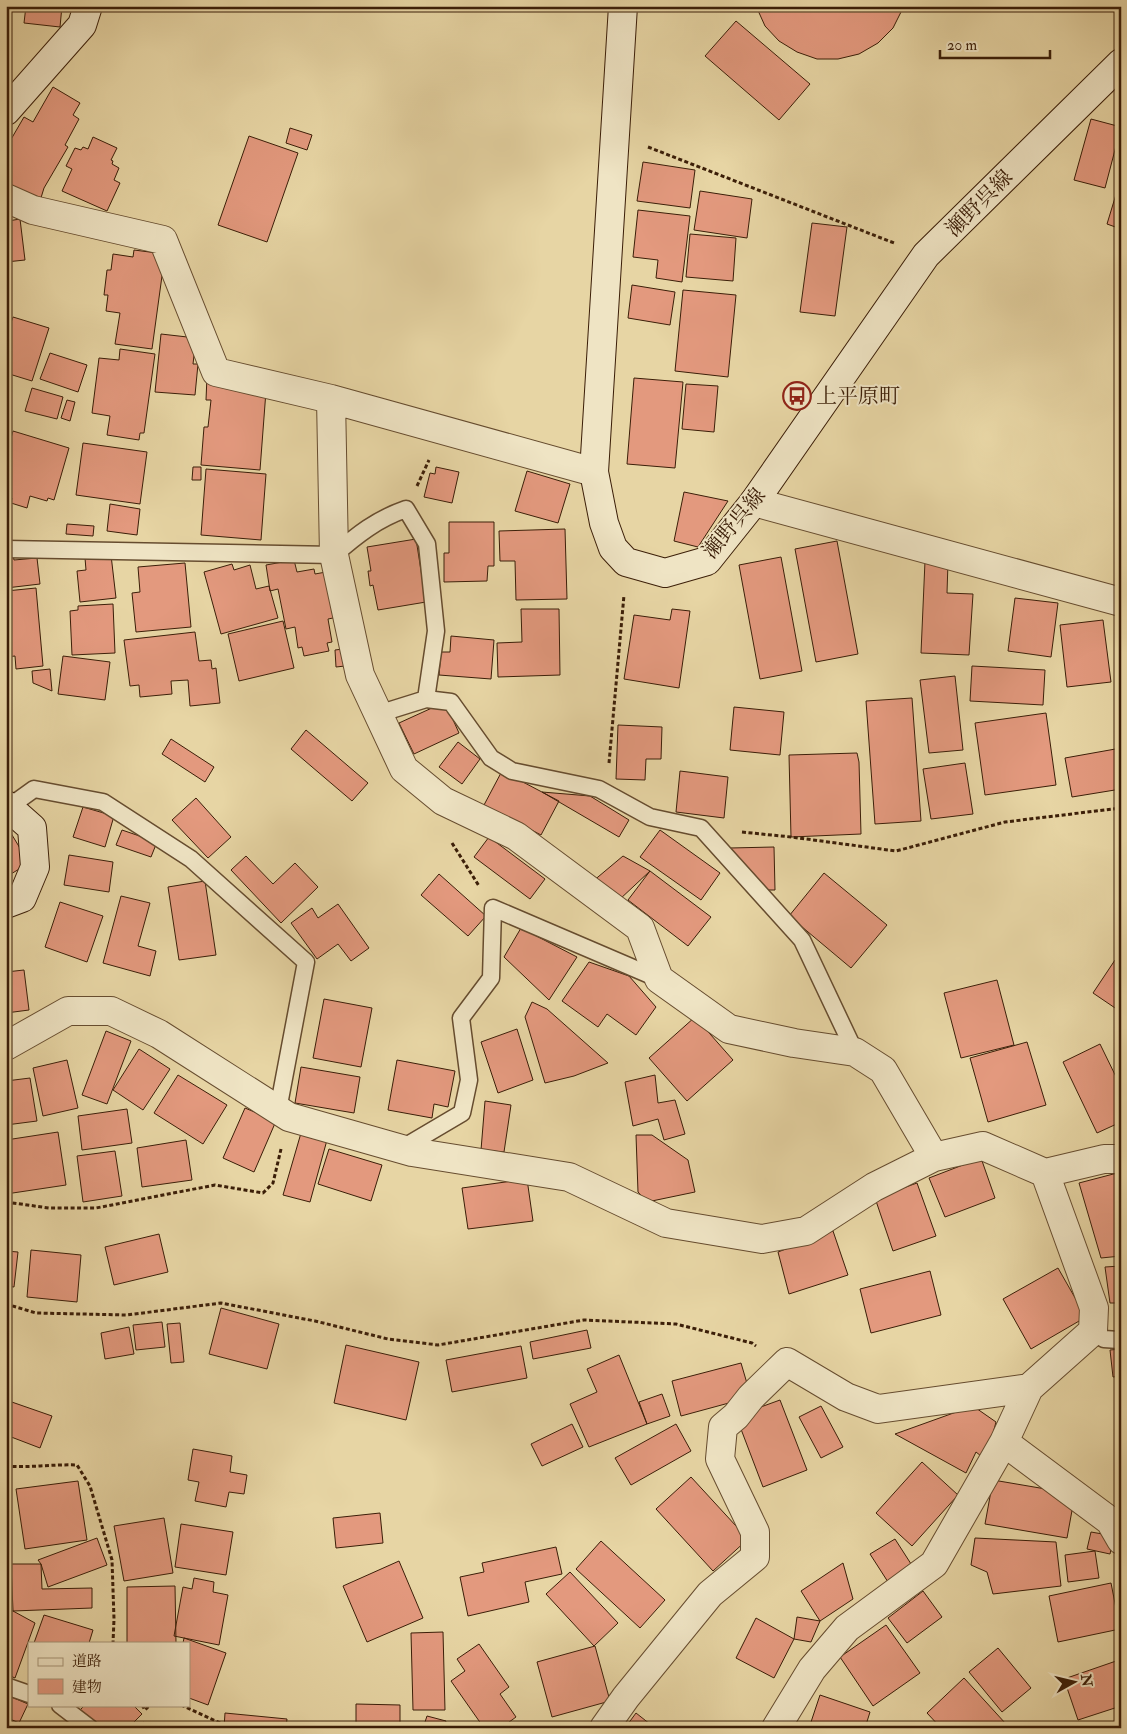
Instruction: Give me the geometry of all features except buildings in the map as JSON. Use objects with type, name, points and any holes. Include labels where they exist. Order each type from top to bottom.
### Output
[{"type":"street","points":[[6,111],[82,25],[88,6]]},
{"type":"street","points":[[623,6],[594,472],[604,523],[613,548],[626,562]]},
{"type":"street","name":"瀬野呉線","points":[[626,562],[665,573],[707,561],[754,502],[926,255],[1121,63]]},
{"type":"street","points":[[6,198],[33,210],[163,240],[216,372],[331,399],[594,472]]},
{"type":"street","points":[[331,399],[334,555],[360,675],[404,769],[443,801],[516,836],[640,928],[658,979],[730,1029],[794,1043],[855,1052],[883,1070],[934,1157]]},
{"type":"street","points":[[754,502],[1121,602]]},
{"type":"street","points":[[6,904],[22,898],[35,867],[32,828],[8,806]]},
{"type":"street","points":[[6,1046],[68,1011],[111,1011],[159,1034],[284,1114],[401,1149],[568,1178],[666,1223],[762,1238],[806,1231],[874,1187],[934,1157],[983,1146],[1045,1173],[1104,1159],[1121,1159]]},
{"type":"street","points":[[776,1728],[812,1669],[847,1628],[934,1564],[1004,1442],[1029,1388],[1093,1331],[1094,1308],[1045,1173]]},
{"type":"street","points":[[604,1728],[626,1697],[710,1594],[755,1557],[755,1532],[720,1459],[723,1427],[736,1416],[750,1397],[787,1362],[846,1397],[878,1409],[1029,1388]]},
{"type":"street","points":[[1004,1442],[1110,1521],[1121,1540]]},
{"type":"lane","points":[[6,549],[334,555],[354,537],[386,516],[406,509],[427,544],[436,631],[426,699]]},
{"type":"lane","points":[[378,714],[426,699],[451,702],[491,758],[512,771],[599,789],[650,817],[701,828],[802,940],[855,1052]]},
{"type":"lane","points":[[8,806],[34,790],[104,802],[191,859],[306,962],[284,1114]]},
{"type":"lane","points":[[401,1149],[462,1113],[469,1080],[461,1018],[491,978],[493,908],[658,979]]},
{"type":"lane","points":[[1093,1331],[1104,1339],[1119,1340],[1121,1338]]},
{"type":"lane","points":[[6,1686],[28,1694]]},
{"type":"lane","points":[[61,1706],[90,1728]]},
{"type":"path","points":[[615,134],[926,255]]},
{"type":"path","points":[[406,509],[443,430]]},
{"type":"path","points":[[607,793],[626,562]]},
{"type":"path","points":[[701,828],[791,837],[896,852],[1005,822],[1121,808]]},
{"type":"path","points":[[6,1202],[49,1208],[96,1208],[215,1185],[263,1193],[273,1183],[284,1114]]},
{"type":"path","points":[[6,1304],[36,1313],[126,1315],[221,1303],[315,1321],[388,1339],[438,1345],[584,1320],[676,1324],[752,1343],[787,1362]]},
{"type":"path","points":[[6,1466],[77,1465],[90,1486],[112,1560],[113,1642]]},
{"type":"path","points":[[183,1706],[231,1728]]},
{"type":"place","name":"上平原町","points":[[797,396]]}]
